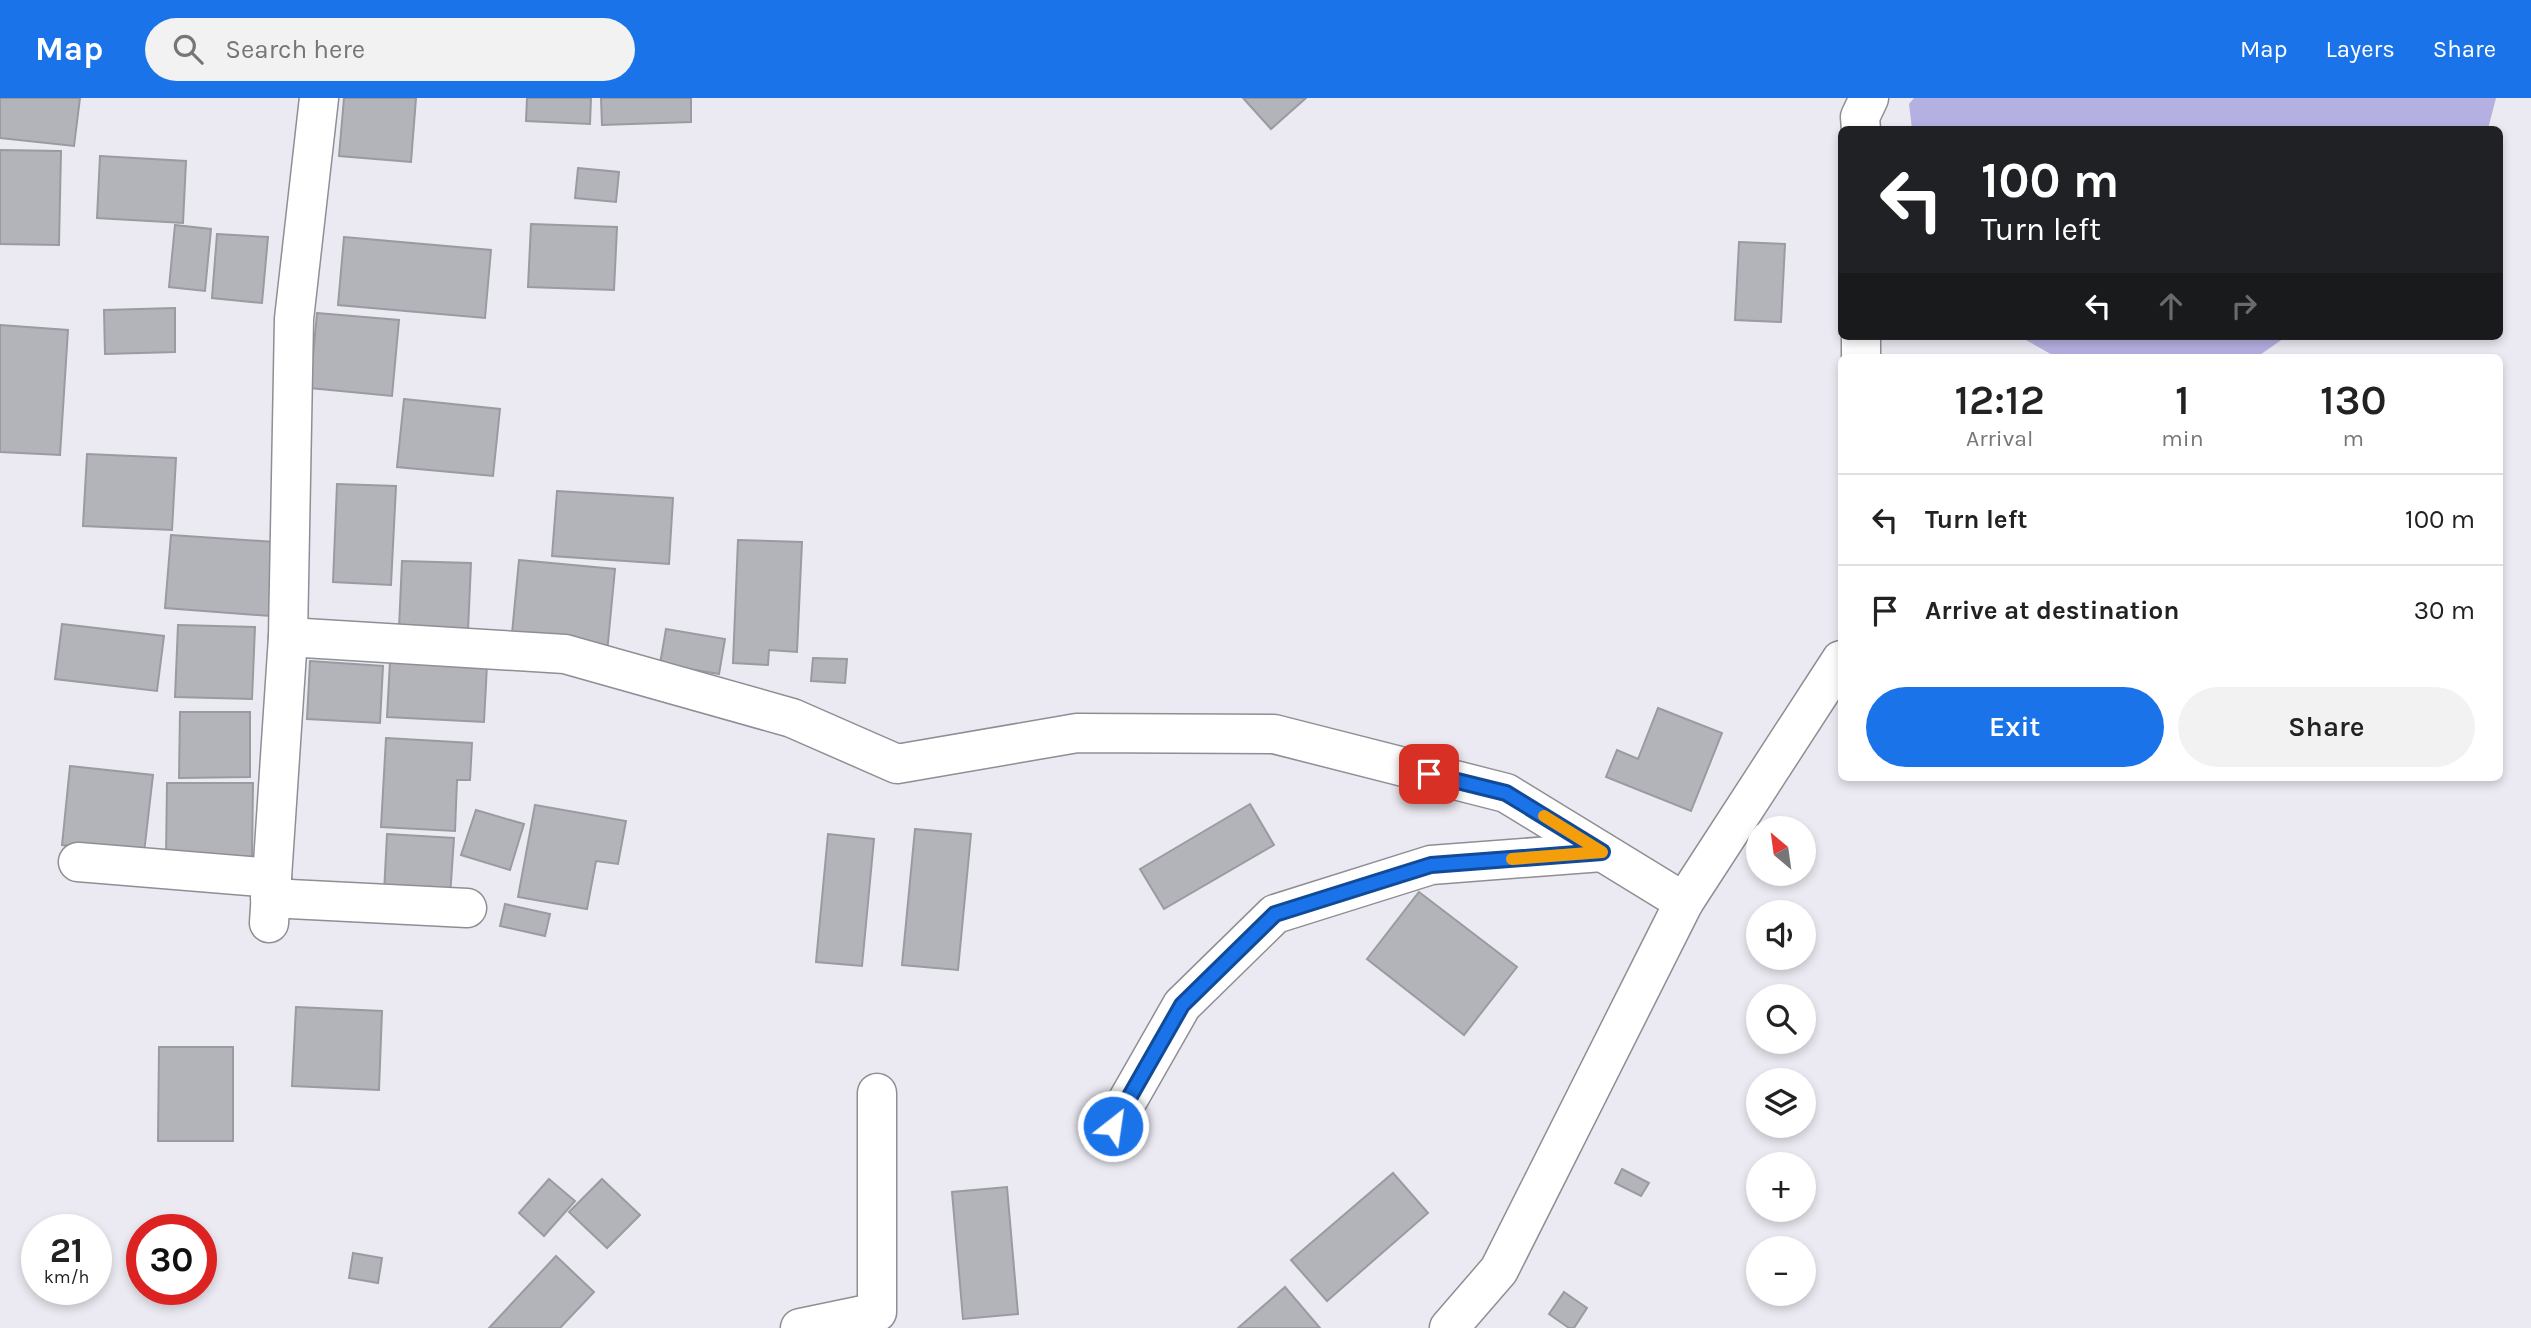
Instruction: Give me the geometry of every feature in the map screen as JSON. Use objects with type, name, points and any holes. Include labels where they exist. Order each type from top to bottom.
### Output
[{"type":"street","points":[[270,900],[288,637],[294,319],[319,98]]},
{"type":"street","points":[[1860,126],[1860,117],[1869,98]]},
{"type":"street","points":[[288,637],[565,654],[792,718],[897,764],[1077,733],[1274,734],[1506,793],[1684,902]]},
{"type":"street","points":[[1449,1328],[1499,1270],[1684,902],[1838,665]]},
{"type":"street","points":[[1113,1126],[1182,1005],[1275,914],[1431,865],[1602,852]]},
{"type":"street","points":[[78,862],[270,900],[467,908]]},
{"type":"street","points":[[800,1328],[877,1312],[877,1093]]},
{"type":"shaded area","points":[[1914,98],[2496,98],[2489,126],[1912,126],[1909,104]]},
{"type":"shaded area","points":[[2026,340],[2281,340],[2261,354],[2051,354]]},
{"type":"building","points":[[0,98],[80,98],[74,146],[0,138]]},
{"type":"building","points":[[344,98],[416,98],[411,162],[339,156]]},
{"type":"building","points":[[527,98],[591,98],[590,124],[526,121]]},
{"type":"building","points":[[601,98],[691,98],[691,122],[602,125]]},
{"type":"building","points":[[1243,98],[1306,98],[1271,129]]},
{"type":"building","points":[[0,150],[61,151],[59,245],[0,244]]},
{"type":"building","points":[[100,156],[186,161],[183,223],[97,218]]},
{"type":"building","points":[[578,168],[619,172],[616,202],[575,198]]},
{"type":"building","points":[[531,224],[617,227],[614,290],[528,287]]},
{"type":"building","points":[[175,225],[211,229],[205,291],[169,287]]},
{"type":"building","points":[[217,234],[268,237],[262,303],[212,298]]},
{"type":"building","points":[[344,237],[491,250],[485,318],[338,305]]},
{"type":"building","points":[[1739,242],[1785,244],[1781,322],[1735,320]]},
{"type":"building","points":[[175,308],[175,352],[105,354],[104,310]]},
{"type":"building","points":[[317,313],[399,320],[392,396],[310,388]]},
{"type":"building","points":[[0,325],[68,330],[60,455],[0,452]]},
{"type":"building","points":[[404,399],[500,409],[493,476],[397,467]]},
{"type":"building","points":[[87,454],[176,458],[172,530],[83,526]]},
{"type":"building","points":[[337,484],[396,486],[391,585],[333,582]]},
{"type":"building","points":[[557,491],[673,498],[669,564],[552,556]]},
{"type":"building","points":[[171,535],[275,542],[270,616],[165,608]]},
{"type":"building","points":[[738,540],[802,542],[797,652],[769,650],[768,665],[733,663]]},
{"type":"building","points":[[519,560],[615,569],[607,653],[511,644]]},
{"type":"building","points":[[402,561],[471,563],[468,631],[399,628]]},
{"type":"building","points":[[62,624],[164,636],[157,691],[55,679]]},
{"type":"building","points":[[178,625],[255,627],[252,699],[175,697]]},
{"type":"building","points":[[666,629],[725,639],[719,674],[660,664]]},
{"type":"building","points":[[813,658],[847,659],[845,683],[811,681]]},
{"type":"building","points":[[310,661],[383,666],[380,723],[307,719]]},
{"type":"building","points":[[390,661],[487,665],[484,722],[387,717]]},
{"type":"building","points":[[1658,708],[1722,733],[1691,811],[1606,777],[1617,750],[1638,759]]},
{"type":"building","points":[[180,712],[250,712],[250,777],[179,778]]},
{"type":"building","points":[[386,738],[472,743],[470,780],[457,780],[455,831],[381,827]]},
{"type":"building","points":[[70,766],[153,775],[144,853],[62,845]]},
{"type":"building","points":[[167,783],[253,783],[252,858],[166,858]]},
{"type":"building","points":[[1250,804],[1274,845],[1164,909],[1140,869]]},
{"type":"building","points":[[535,805],[626,821],[618,864],[596,861],[587,909],[518,897]]},
{"type":"building","points":[[476,810],[524,824],[510,870],[461,855]]},
{"type":"building","points":[[915,829],[971,834],[958,970],[902,965]]},
{"type":"building","points":[[387,834],[454,838],[450,897],[384,893]]},
{"type":"building","points":[[828,834],[874,839],[862,966],[816,962]]},
{"type":"building","points":[[1419,892],[1517,967],[1464,1035],[1367,959]]},
{"type":"building","points":[[505,904],[550,914],[545,936],[500,926]]},
{"type":"building","points":[[296,1007],[382,1011],[379,1090],[292,1086]]},
{"type":"building","points":[[159,1047],[233,1047],[233,1141],[158,1141]]},
{"type":"building","points":[[1622,1169],[1649,1183],[1641,1196],[1615,1183]]},
{"type":"building","points":[[1393,1173],[1428,1213],[1327,1301],[1291,1260]]},
{"type":"building","points":[[549,1179],[575,1201],[544,1236],[519,1213]]},
{"type":"building","points":[[602,1179],[640,1215],[607,1248],[569,1212]]},
{"type":"building","points":[[1007,1187],[1018,1314],[963,1319],[952,1192]]},
{"type":"building","points":[[353,1253],[382,1258],[378,1283],[349,1278]]},
{"type":"building","points":[[556,1256],[594,1292],[560,1328],[489,1328]]},
{"type":"building","points":[[1285,1287],[1320,1328],[1238,1328]]},
{"type":"building","points":[[1564,1292],[1587,1308],[1574,1328],[1569,1328],[1549,1314]]},
{"type":"slow traffic","points":[[1512,859],[1602,852],[1544,816]]},
{"type":"route","points":[[1113,1126],[1182,1005],[1275,914],[1431,865],[1602,852],[1506,793],[1429,774]]}]
